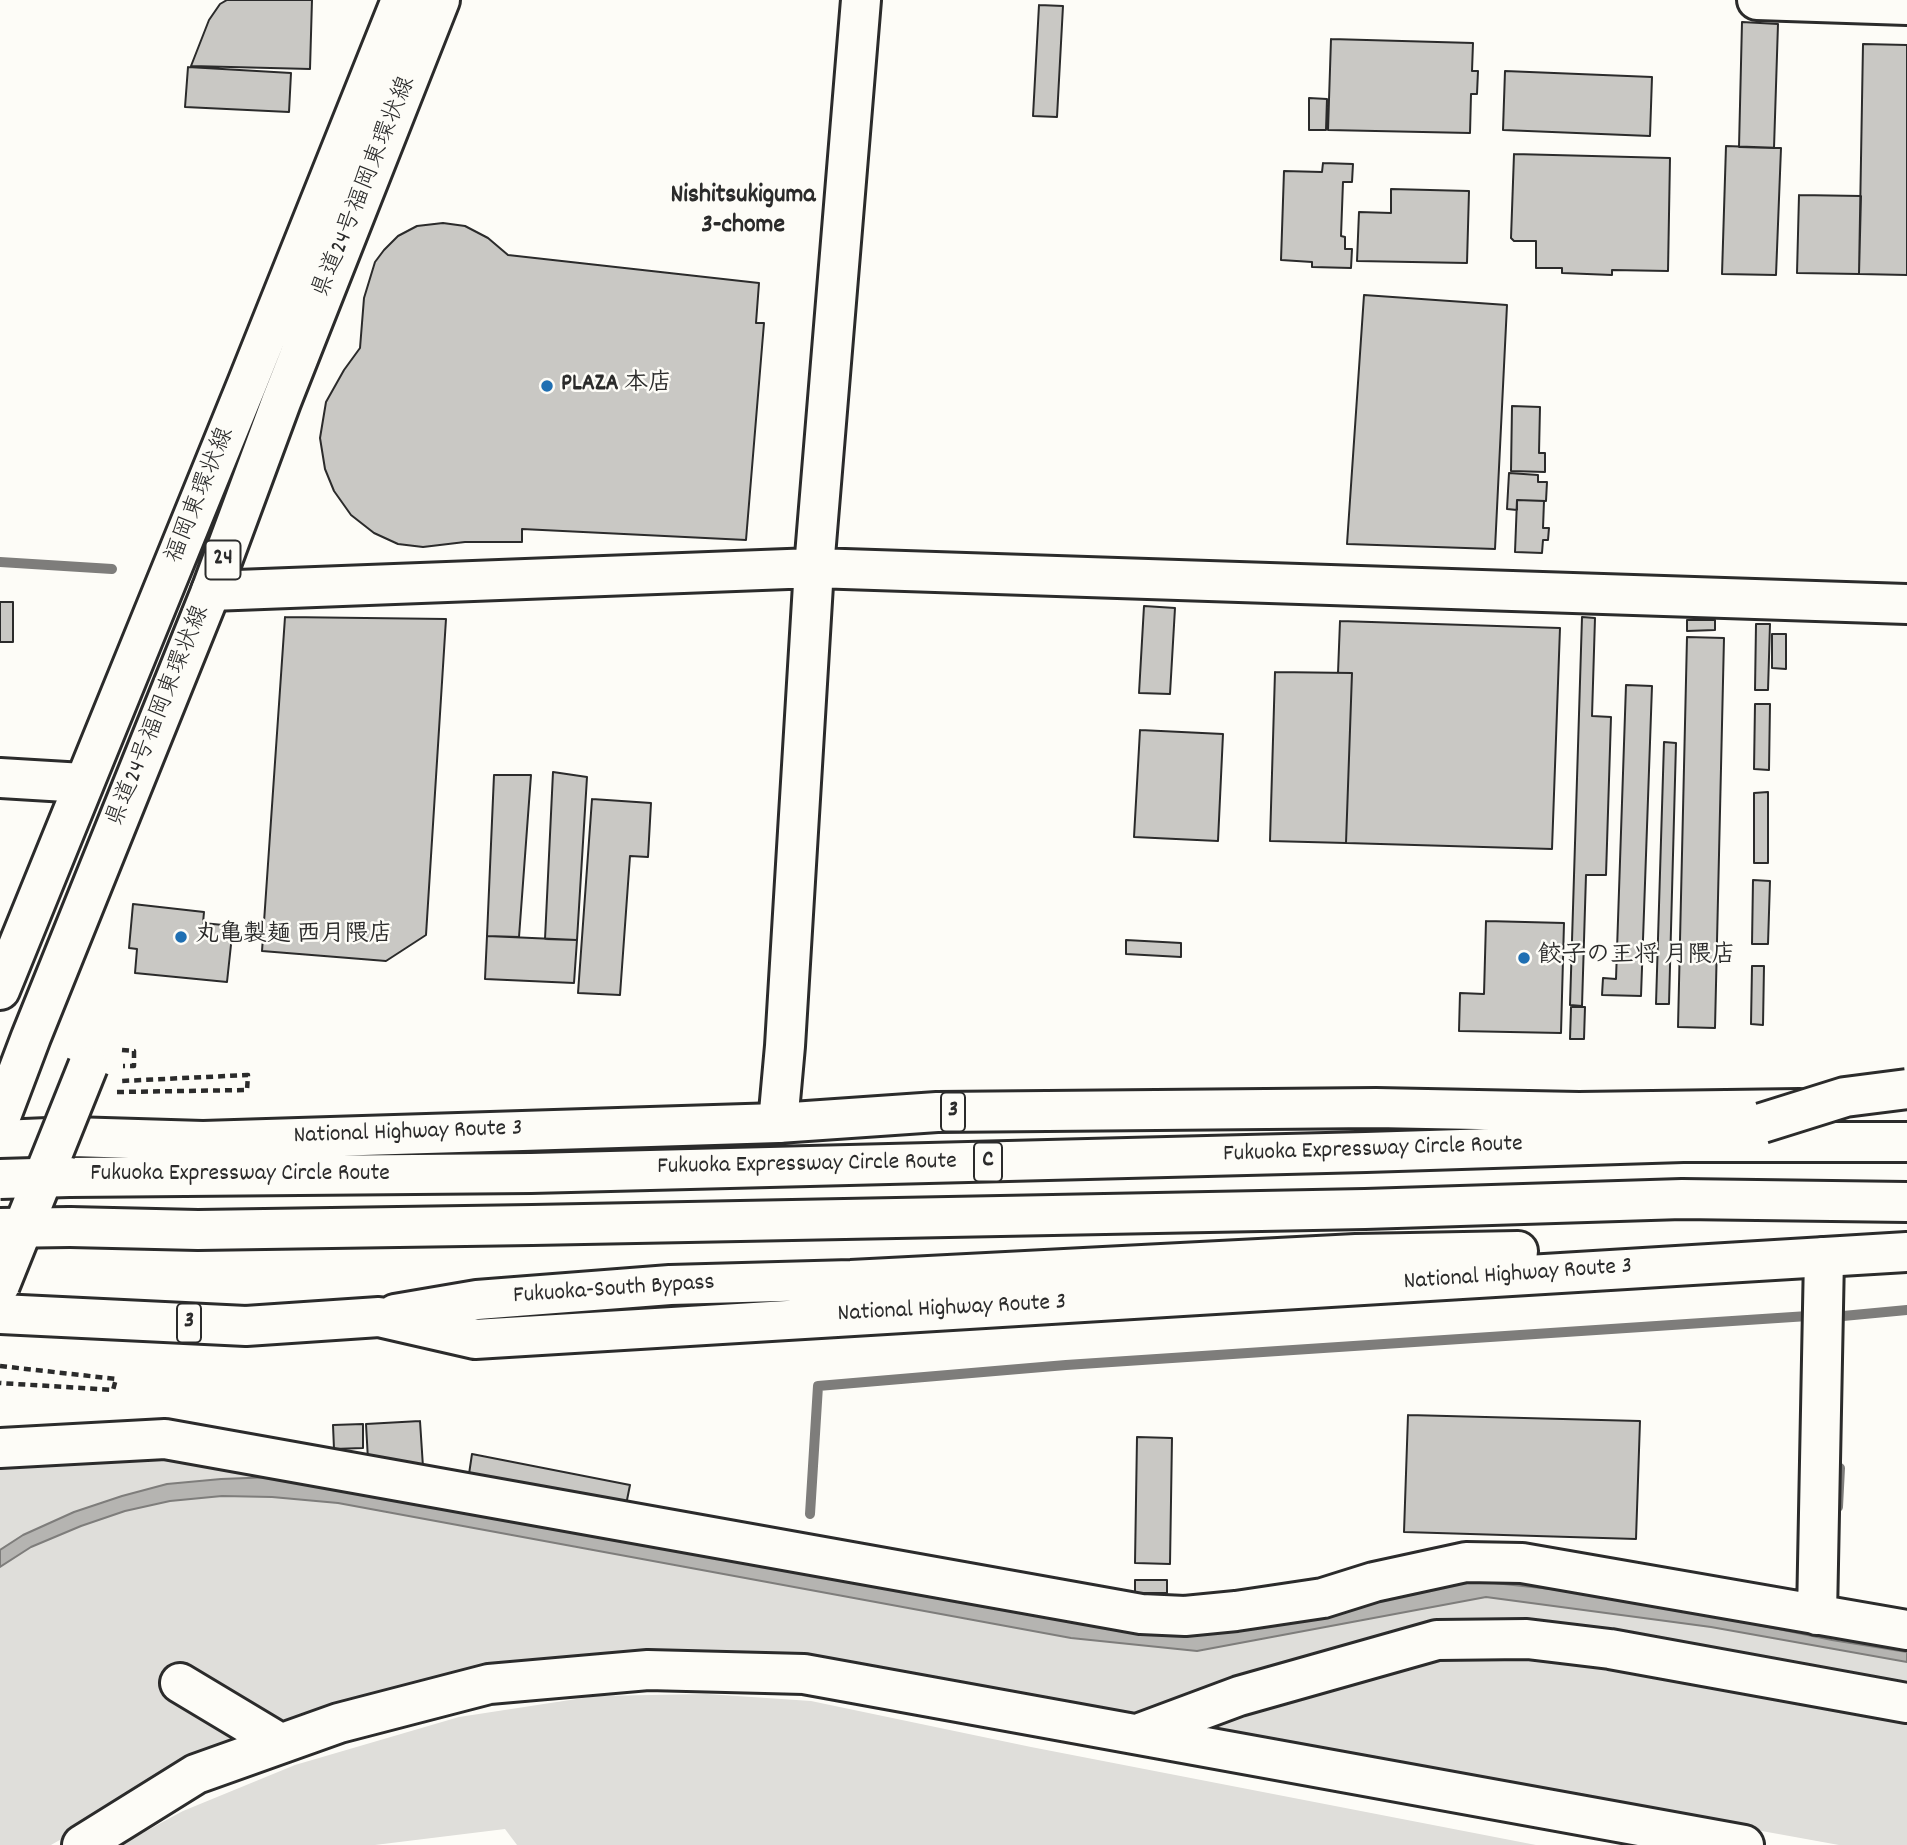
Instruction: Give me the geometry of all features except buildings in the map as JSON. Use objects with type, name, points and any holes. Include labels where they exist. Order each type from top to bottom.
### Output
[{"type":"main road","name":"福岡東環状線","points":[[0,990],[401,0]]},
{"type":"main road","name":"県道24号福岡東環状線","points":[[0,1119],[211,591],[281,402],[440,0]]},
{"type":"main road","points":[[778,1123],[814,568],[861,0]]},
{"type":"main road","points":[[1758,0],[1907,5]]},
{"type":"main road","points":[[211,591],[814,568],[1907,604]]},
{"type":"main road","points":[[0,778],[83,783]]},
{"type":"main road","points":[[0,1285],[94,1080]]},
{"type":"main road","points":[[1762,1123],[1845,1097],[1907,1088]]},
{"type":"main road","points":[[1762,1123],[1907,1105]]},
{"type":"main road","name":"National Highway Route 3","points":[[0,1140],[72,1136],[203,1141],[778,1123],[937,1112],[1376,1108],[1579,1112],[1860,1109],[1907,1105]]},
{"type":"main road","name":"3","points":[[203,1141],[516,1154],[854,1143],[1060,1143],[1354,1149],[1684,1132],[1762,1123]]},
{"type":"main road","name":"Fukuoka Expressway Circle Route","points":[[0,1179],[531,1173],[1683,1142],[1907,1142]]},
{"type":"main road","name":"C","points":[[0,1228],[198,1230],[532,1225],[1351,1209],[1682,1199],[1907,1202]]},
{"type":"main road","name":"Fukuoka-South Bypass","points":[[379,1317],[477,1300],[670,1285],[851,1280],[1356,1254],[1816,1245],[1907,1238]]},
{"type":"main road","name":"National Highway Route 3","points":[[0,1314],[246,1326],[379,1317],[475,1339],[1907,1252]]},
{"type":"main road","points":[[1817,1615],[1824,1257]]},
{"type":"main road","points":[[0,1448],[165,1439],[1141,1614],[1185,1616],[1236,1611],[1323,1598],[1374,1582],[1466,1562],[1522,1563],[1907,1630]]},
{"type":"main road","points":[[1137,1734],[1239,1696],[1437,1640],[1527,1639],[1610,1649],[1907,1703]]},
{"type":"main road","points":[[82,1845],[196,1774],[339,1723],[489,1684],[648,1670],[804,1674],[1744,1845]]},
{"type":"main road","points":[[180,1683],[280,1743]]},
{"type":"path","points":[[248,1075],[247,1090],[94,1080],[248,1075]]},
{"type":"path","points":[[0,1366],[116,1379],[113,1390],[0,1382]]},
{"type":"shaded area","points":[[196,1454],[1074,1621],[1466,1580],[1617,1596],[1832,1640],[1907,1652],[1907,1845],[1839,1845],[808,1658],[644,1654],[252,1737],[184,1769],[51,1845],[0,1845],[0,1467]]},
{"type":"shaded area","points":[[274,1477],[1074,1621],[1466,1580],[1617,1596],[1832,1640],[1907,1652],[1907,1662],[1711,1627],[1486,1597],[1197,1651],[1071,1638],[338,1503],[272,1497],[222,1496],[170,1501],[125,1511],[31,1547],[0,1567],[0,1550],[23,1535],[74,1512],[122,1496],[167,1484]]},
{"type":"shaded area","points":[[707,1694],[811,1701],[1031,1747],[1536,1845],[517,1845],[505,1829],[375,1845],[120,1845],[183,1811],[295,1765],[459,1717],[596,1696]]},
{"type":"waterway","points":[[0,562],[112,569]]},
{"type":"waterway","points":[[1843,1316],[1907,1310]]},
{"type":"waterway","points":[[810,1514],[818,1386],[1066,1365],[1808,1316]]},
{"type":"waterway","points":[[1838,1507],[1840,1468]]},
{"type":"place","name":"PLAZA 本店","points":[[547,386]]},
{"type":"place","name":"丸亀製麺 西月隈店","points":[[181,937]]},
{"type":"place","name":"餃子の王将 月隈店","points":[[1524,958]]},
{"type":"district","name":"Nishitsukiguma 3-chome","points":[[743,212]]}]
